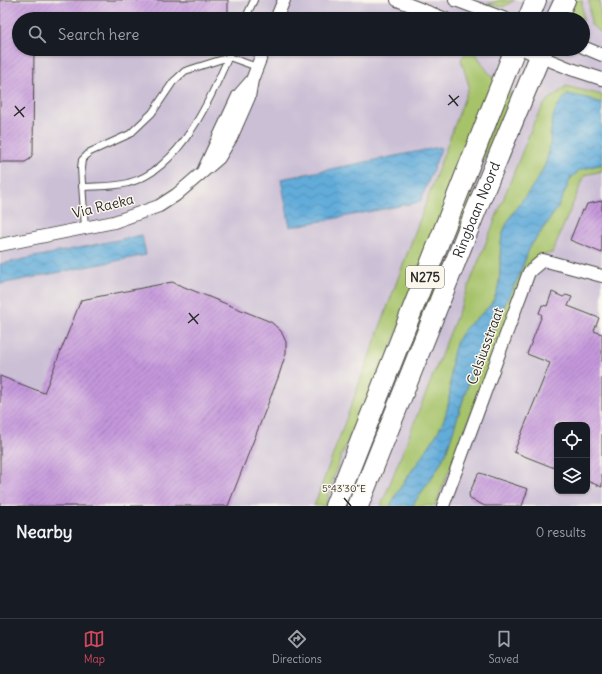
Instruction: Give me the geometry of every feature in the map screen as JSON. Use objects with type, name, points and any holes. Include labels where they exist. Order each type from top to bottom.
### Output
[{"type":"main road","points":[[531,12],[536,0]]},
{"type":"main road","points":[[559,12],[564,0]]},
{"type":"main road","name":"Ringbaan Noord","points":[[335,506],[512,56]]},
{"type":"main road","name":"Ringbaan Noord","points":[[358,506],[474,215],[533,56]]},
{"type":"street","points":[[279,12],[284,0]]},
{"type":"street","points":[[397,0],[428,12]]},
{"type":"street","points":[[455,0],[487,12]]},
{"type":"street","points":[[590,51],[602,55]]},
{"type":"street","name":"Via Raeka","points":[[0,245],[114,222],[159,206],[176,195],[202,172],[238,96],[252,80],[261,56]]},
{"type":"street","points":[[547,56],[602,79]]},
{"type":"street","name":"Celsiusstraat","points":[[443,506],[529,272],[543,260],[602,276]]},
{"type":"lane","points":[[248,12],[254,0]]},
{"type":"lane","points":[[82,187],[128,183],[149,174],[167,160],[182,144],[196,123],[229,57]]},
{"type":"lane","points":[[85,228],[82,160],[90,152],[130,134],[152,113],[173,82],[185,71],[229,57],[257,67]]},
{"type":"shaded area","points":[[0,0],[602,0],[602,506],[0,506]]},
{"type":"green space","points":[[500,0],[515,0],[503,7],[488,4]]},
{"type":"green space","points":[[573,0],[582,0],[583,12],[571,12]]},
{"type":"green space","points":[[589,0],[600,0],[602,33],[591,25]]},
{"type":"green space","points":[[463,56],[477,56],[496,80],[374,392],[345,447],[339,462],[329,491],[326,506],[314,506],[469,86],[461,59]]},
{"type":"green space","points":[[566,86],[602,95],[602,103],[587,98],[558,105],[555,113],[548,153],[543,169],[534,185],[512,214],[504,230],[501,247],[499,282],[494,299],[486,310],[462,333],[454,350],[449,403],[442,424],[390,506],[381,506],[534,122],[545,103]]},
{"type":"green space","points":[[506,91],[512,94],[481,166],[465,220],[352,506],[343,506]]},
{"type":"green space","points":[[602,164],[602,171],[585,175],[552,253],[544,255],[538,259],[532,264],[528,271],[435,506],[412,506],[436,471],[446,453],[474,366],[518,278],[530,247],[557,209],[571,178],[580,170]]},
{"type":"water","points":[[568,94],[602,103],[602,164],[580,170],[571,178],[557,209],[530,247],[518,278],[474,366],[446,453],[436,471],[412,506],[390,506],[442,424],[449,402],[452,361],[458,339],[466,328],[486,310],[494,299],[499,282],[501,247],[504,230],[512,214],[534,185],[543,169],[548,156],[554,113],[558,105]]},
{"type":"water","points":[[440,147],[441,149],[420,202],[290,227],[281,179]]},
{"type":"water","points":[[142,235],[146,255],[0,284],[0,264]]},
{"type":"building","points":[[0,0],[228,0],[228,12],[12,12],[12,56],[34,56],[33,153],[30,159],[25,162],[0,162]]},
{"type":"building","points":[[602,201],[602,253],[570,240],[582,210],[584,211],[587,204]]},
{"type":"building","points":[[172,282],[271,322],[281,331],[286,342],[286,353],[278,378],[228,506],[0,506],[0,376],[44,393],[81,300]]},
{"type":"building","points":[[552,292],[563,297],[566,295],[572,297],[568,306],[599,318],[594,331],[602,334],[602,487],[590,482],[590,422],[554,422],[554,468],[514,452],[550,363],[527,354],[542,315],[539,313],[542,305],[547,306]]},
{"type":"building","points":[[480,473],[528,489],[522,506],[485,506],[470,499],[469,494],[478,474]]}]
